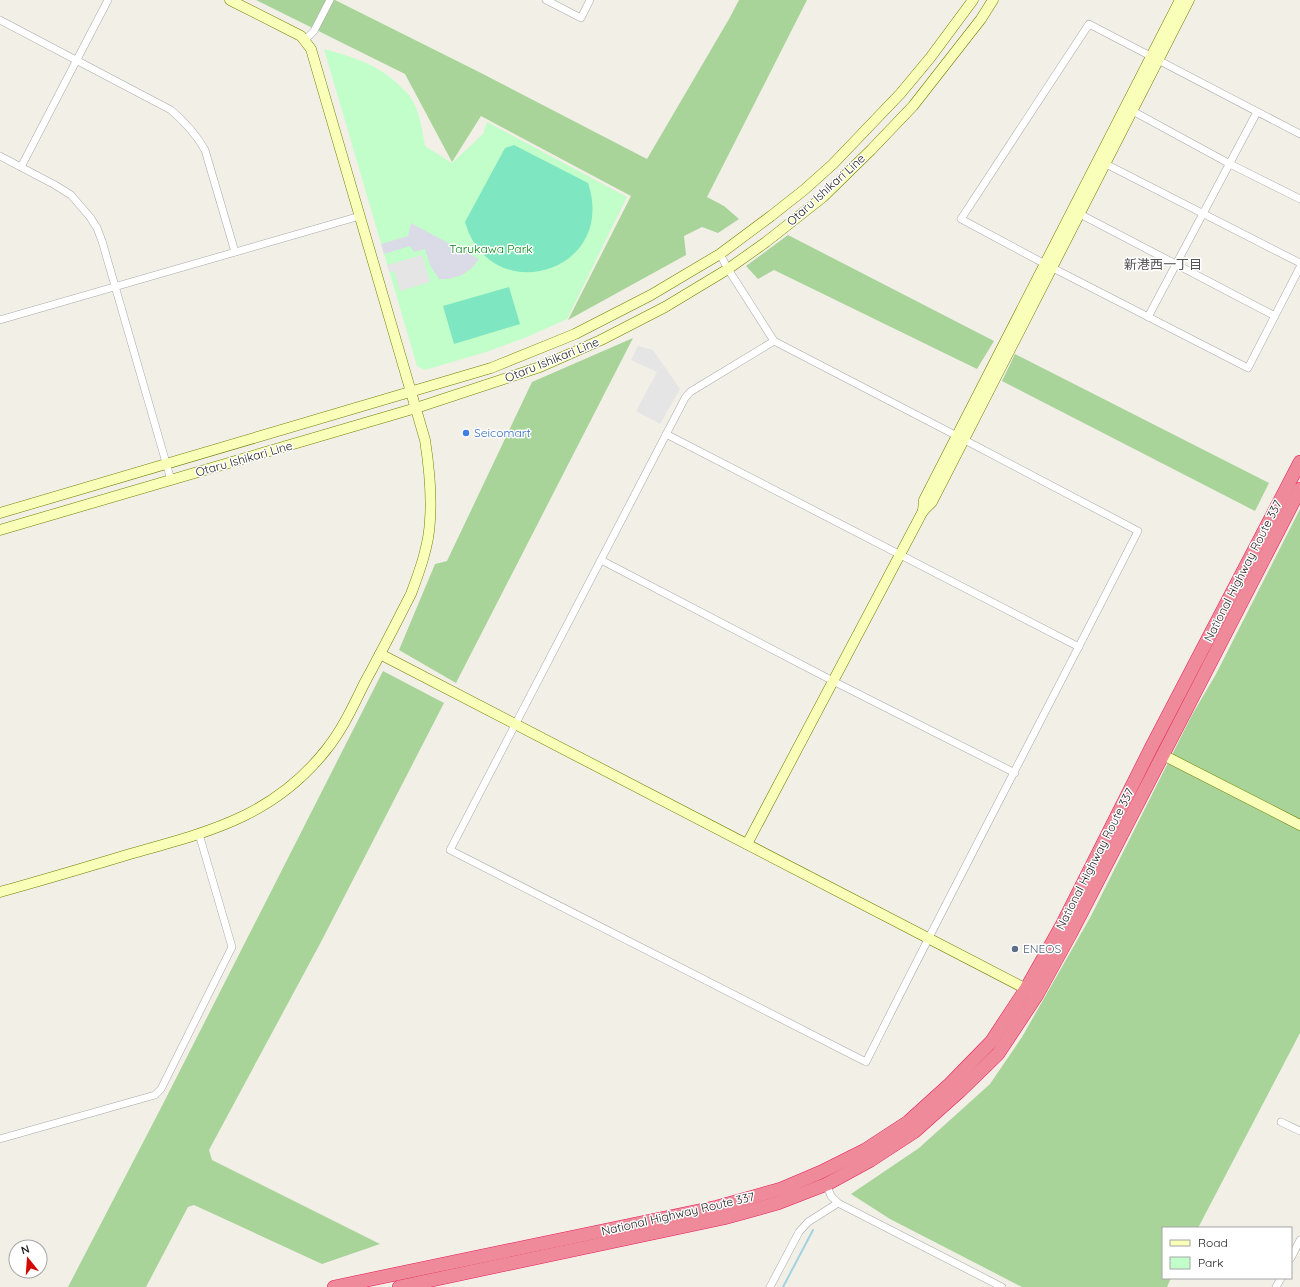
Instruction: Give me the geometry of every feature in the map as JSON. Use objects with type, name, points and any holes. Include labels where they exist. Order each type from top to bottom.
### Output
[{"type":"highway","name":"National Highway Route 337","points":[[334,1287],[717,1207],[824,1178],[871,1160],[914,1132],[960,1091],[998,1054],[1032,992],[1062,925],[1151,748],[1300,462]]},
{"type":"highway","name":"National Highway Route 337","points":[[1032,992],[1071,934],[1300,489]]},
{"type":"highway","name":"National Highway Route 337","points":[[399,1287],[724,1218],[778,1203],[824,1178]]},
{"type":"street","points":[[21,167],[108,0]]},
{"type":"street","points":[[0,892],[199,834],[231,822],[256,810],[286,790],[310,768],[343,727],[411,594],[417,579],[423,556],[430,521],[429,466],[426,440],[311,49],[301,36],[230,0]]},
{"type":"street","points":[[304,40],[314,31],[330,0]]},
{"type":"street","points":[[546,0],[581,18],[590,0]]},
{"type":"street","name":"Otaru Ishikari Line","points":[[0,512],[491,368],[574,334],[651,295],[720,254],[804,190],[833,164],[900,94],[930,58],[973,0]]},
{"type":"street","name":"Otaru Ishikari Line","points":[[0,530],[416,408],[540,367],[575,353],[665,308],[728,269],[766,242],[823,197],[913,106],[981,20],[993,0]]},
{"type":"street","points":[[1155,58],[1180,0]]},
{"type":"street","points":[[747,844],[923,511],[924,500],[961,438],[1155,58],[1189,0]]},
{"type":"street","points":[[0,20],[171,110],[184,120],[205,150],[235,252]]},
{"type":"street","points":[[1300,134],[1089,24],[961,219],[1248,368],[1300,267]]},
{"type":"street","points":[[1129,109],[1230,164],[1300,199]]},
{"type":"street","points":[[1148,316],[1257,112]]},
{"type":"street","points":[[0,156],[71,195],[90,217],[102,240],[114,287],[171,480]]},
{"type":"street","points":[[1102,162],[1300,263]]},
{"type":"street","points":[[1076,212],[1275,316]]},
{"type":"street","points":[[0,320],[360,216]]},
{"type":"street","points":[[720,254],[774,342],[1138,531],[1015,773],[928,938],[866,1062],[450,850],[684,398],[690,392],[774,342]]},
{"type":"street","points":[[666,434],[1079,647]]},
{"type":"street","points":[[601,560],[833,681],[1015,773]]},
{"type":"street","points":[[380,654],[1032,992]]},
{"type":"street","points":[[1151,748],[1300,825]]},
{"type":"street","points":[[0,1140],[154,1095],[161,1089],[232,947],[199,834]]},
{"type":"street","points":[[1281,1122],[1300,1131]]},
{"type":"street","points":[[824,1178],[831,1196],[838,1203],[1002,1287]]},
{"type":"street","points":[[770,1287],[799,1232],[808,1222],[838,1203]]},
{"type":"street","points":[[1292,1256],[1300,1240]]},
{"type":"green space","points":[[256,0],[335,0],[481,73],[647,159],[739,0],[807,0],[707,197],[724,206],[739,219],[718,233],[702,227],[684,236],[686,255],[568,320],[631,196],[481,116],[452,162],[405,74]]},
{"type":"green space","name":"Tarukawa Park","points":[[324,49],[366,63],[393,79],[408,94],[417,109],[425,146],[452,163],[483,134],[487,122],[627,197],[567,319],[527,337],[486,352],[425,370],[417,366]]},
{"type":"green space","points":[[514,145],[588,183],[592,214],[585,239],[569,258],[547,269],[523,272],[499,266],[479,249],[465,222],[505,148]]},
{"type":"green space","points":[[788,235],[994,341],[977,369],[774,270],[758,279],[746,266]]},
{"type":"green space","points":[[509,287],[520,324],[454,344],[443,306]]},
{"type":"green space","points":[[633,338],[456,683],[399,650],[435,564],[447,561],[532,382]]},
{"type":"green space","points":[[1015,354],[1269,483],[1255,511],[1002,381]]},
{"type":"green space","points":[[1300,509],[1300,1033],[1199,1227],[1162,1227],[1162,1279],[1171,1279],[1167,1287],[1022,1287],[890,1219],[851,1194],[919,1148],[990,1084],[1022,1037],[1091,916],[1192,715],[1216,674]]},
{"type":"green space","points":[[383,671],[444,703],[322,940],[209,1150],[212,1160],[380,1244],[322,1264],[194,1205],[188,1207],[146,1287],[68,1287],[164,1102]]},
{"type":"shaded area","points":[[411,223],[479,259],[472,268],[462,275],[449,279],[439,279],[430,265],[425,249],[414,252],[410,246],[384,254],[381,244],[408,236]]},
{"type":"shaded area","points":[[422,255],[430,282],[400,291],[394,271],[389,272],[387,265]]},
{"type":"shaded area","points":[[638,346],[653,350],[680,389],[660,424],[636,411],[657,372],[631,360]]},
{"type":"waterway","points":[[783,1287],[813,1230]]},
{"type":"place","name":"Seicomart","points":[[466,433]]},
{"type":"place","name":"ENEOS","points":[[1015,949]]},
{"type":"district","name":"新港西一丁目","points":[[1163,264]]}]
